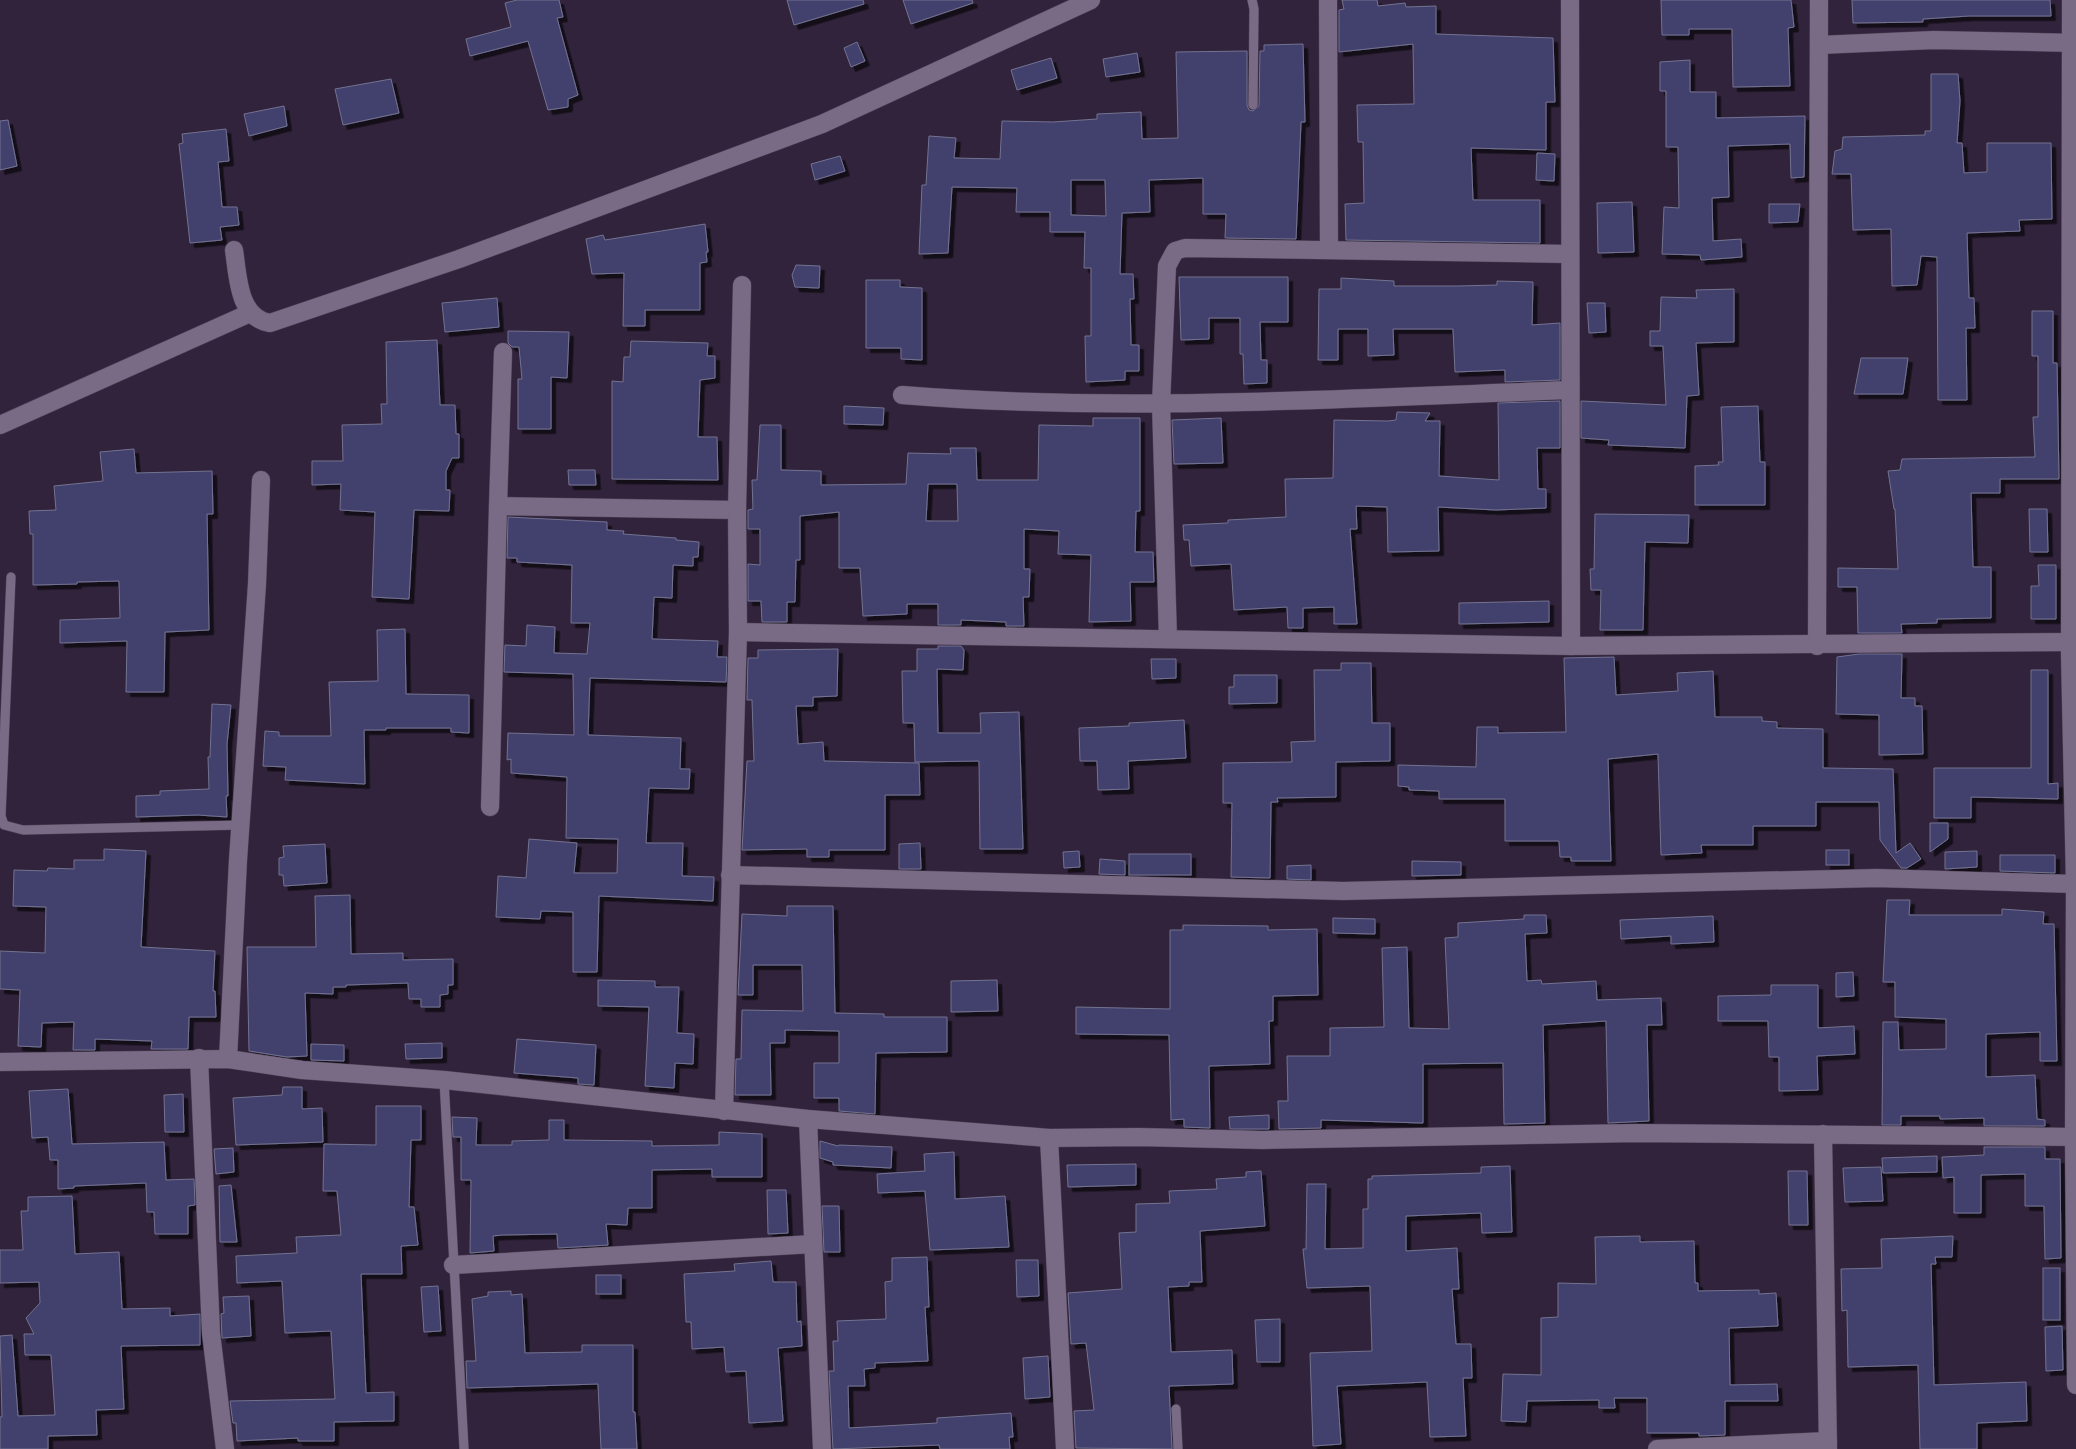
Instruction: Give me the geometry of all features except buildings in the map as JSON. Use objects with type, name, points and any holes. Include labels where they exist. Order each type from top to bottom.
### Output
[{"type":"street","points":[[234,250],[241,289],[250,313],[260,321],[270,323],[459,259],[822,124],[1091,0]]},
{"type":"street","points":[[1328,0],[1329,250]]},
{"type":"street","points":[[1570,0],[1571,646]]},
{"type":"street","points":[[1817,646],[1819,0]]},
{"type":"street","points":[[2071,0],[2073,43],[2076,1385]]},
{"type":"street","points":[[1819,45],[1934,40],[2073,43]]},
{"type":"street","points":[[1168,639],[1162,404],[1167,266],[1175,251],[1185,248],[1570,254]]},
{"type":"street","points":[[724,1111],[738,632],[737,510],[742,285]]},
{"type":"street","points":[[0,425],[250,313]]},
{"type":"street","points":[[490,807],[502,352]]},
{"type":"street","points":[[902,395],[983,402],[1162,404],[1570,390]]},
{"type":"street","points":[[228,1059],[261,480]]},
{"type":"street","points":[[498,506],[737,510]]},
{"type":"street","points":[[738,632],[1571,646],[1817,646],[2073,642]]},
{"type":"street","points":[[730,875],[1343,891],[1877,878],[2076,884]]},
{"type":"street","points":[[198,1058],[211,1333],[225,1449]]},
{"type":"street","points":[[0,1062],[228,1059],[302,1070],[444,1080],[724,1111],[1049,1138],[1138,1137],[1263,1140],[1636,1133],[2075,1137]]},
{"type":"street","points":[[808,1119],[822,1449]]},
{"type":"street","points":[[1657,1449],[1828,1445],[1823,1134]]},
{"type":"street","points":[[1049,1138],[1065,1449]]},
{"type":"street","points":[[453,1265],[813,1244]]},
{"type":"lane","points":[[1252,0],[1254,9],[1253,105]]},
{"type":"lane","points":[[11,577],[1,816],[4,825],[23,830],[241,825]]},
{"type":"lane","points":[[444,1080],[464,1449]]},
{"type":"lane","points":[[1176,1409],[1178,1449]]}]
